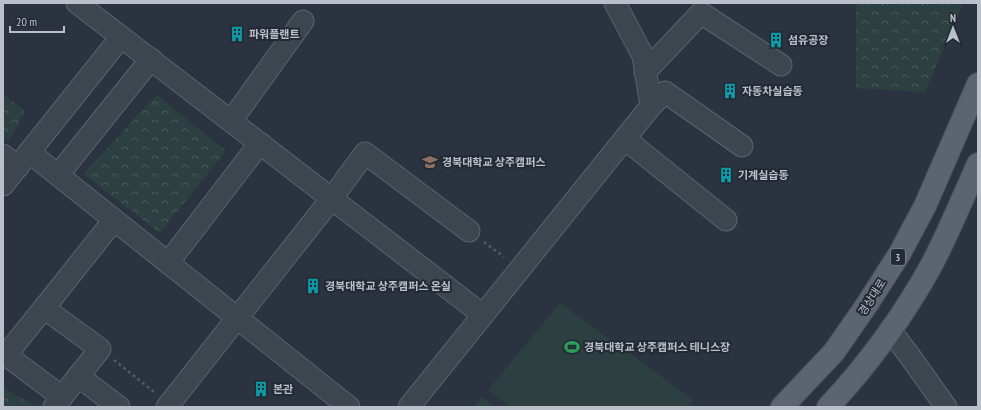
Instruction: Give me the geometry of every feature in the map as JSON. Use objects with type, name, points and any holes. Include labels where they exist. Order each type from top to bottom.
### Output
[{"type":"main road","name":"경상대로","points":[[782,407],[834,352],[900,253],[925,206],[978,84]]},
{"type":"main road","points":[[828,407],[848,386],[880,345],[932,264],[978,164]]},
{"type":"street","points":[[615,3],[643,56],[651,106]]},
{"type":"street","points":[[86,6],[121,37],[483,315]]},
{"type":"street","points":[[645,72],[701,13],[781,65]]},
{"type":"street","points":[[231,121],[303,21]]},
{"type":"street","points":[[3,185],[17,158],[121,37]]},
{"type":"street","points":[[58,175],[150,59]]},
{"type":"street","points":[[409,407],[651,106],[665,92],[742,146]]},
{"type":"street","points":[[625,139],[726,220]]},
{"type":"street","points":[[168,263],[260,143]]},
{"type":"street","points":[[168,405],[332,198],[365,153],[469,231]]},
{"type":"street","points":[[17,158],[58,175],[237,318],[325,400],[349,407]]},
{"type":"street","points":[[44,308],[100,349],[58,402],[6,355],[114,220]]},
{"type":"street","points":[[890,330],[946,407]]},
{"type":"street","points":[[78,376],[119,407]]},
{"type":"path","points":[[469,231],[520,269]]},
{"type":"path","points":[[100,349],[168,405]]},
{"type":"green space","points":[[856,3],[963,3],[925,92],[856,88]]},
{"type":"green space","points":[[3,94],[25,111],[9,141],[3,136]]},
{"type":"green space","points":[[157,95],[226,151],[160,233],[83,174]]},
{"type":"green space","name":"경북대학교 상주캠퍼스 테니스장","points":[[560,303],[694,400],[688,407],[511,407],[488,390]]},
{"type":"green space","points":[[3,388],[38,407],[3,407]]},
{"type":"green space","points":[[482,397],[494,407],[473,407]]},
{"type":"place","name":"파워플랜트","points":[[237,34]]},
{"type":"place","name":"섬유공장","points":[[776,40]]},
{"type":"place","name":"자동차실습동","points":[[730,91]]},
{"type":"place","name":"경북대학교 상주캠퍼스","points":[[430,162]]},
{"type":"place","name":"기계실습동","points":[[726,175]]},
{"type":"place","name":"경북대학교 상주캠퍼스 온실","points":[[313,286]]},
{"type":"place","name":"경북대학교 상주캠퍼스 테니스장","points":[[572,347]]},
{"type":"place","name":"본관","points":[[261,389]]}]
